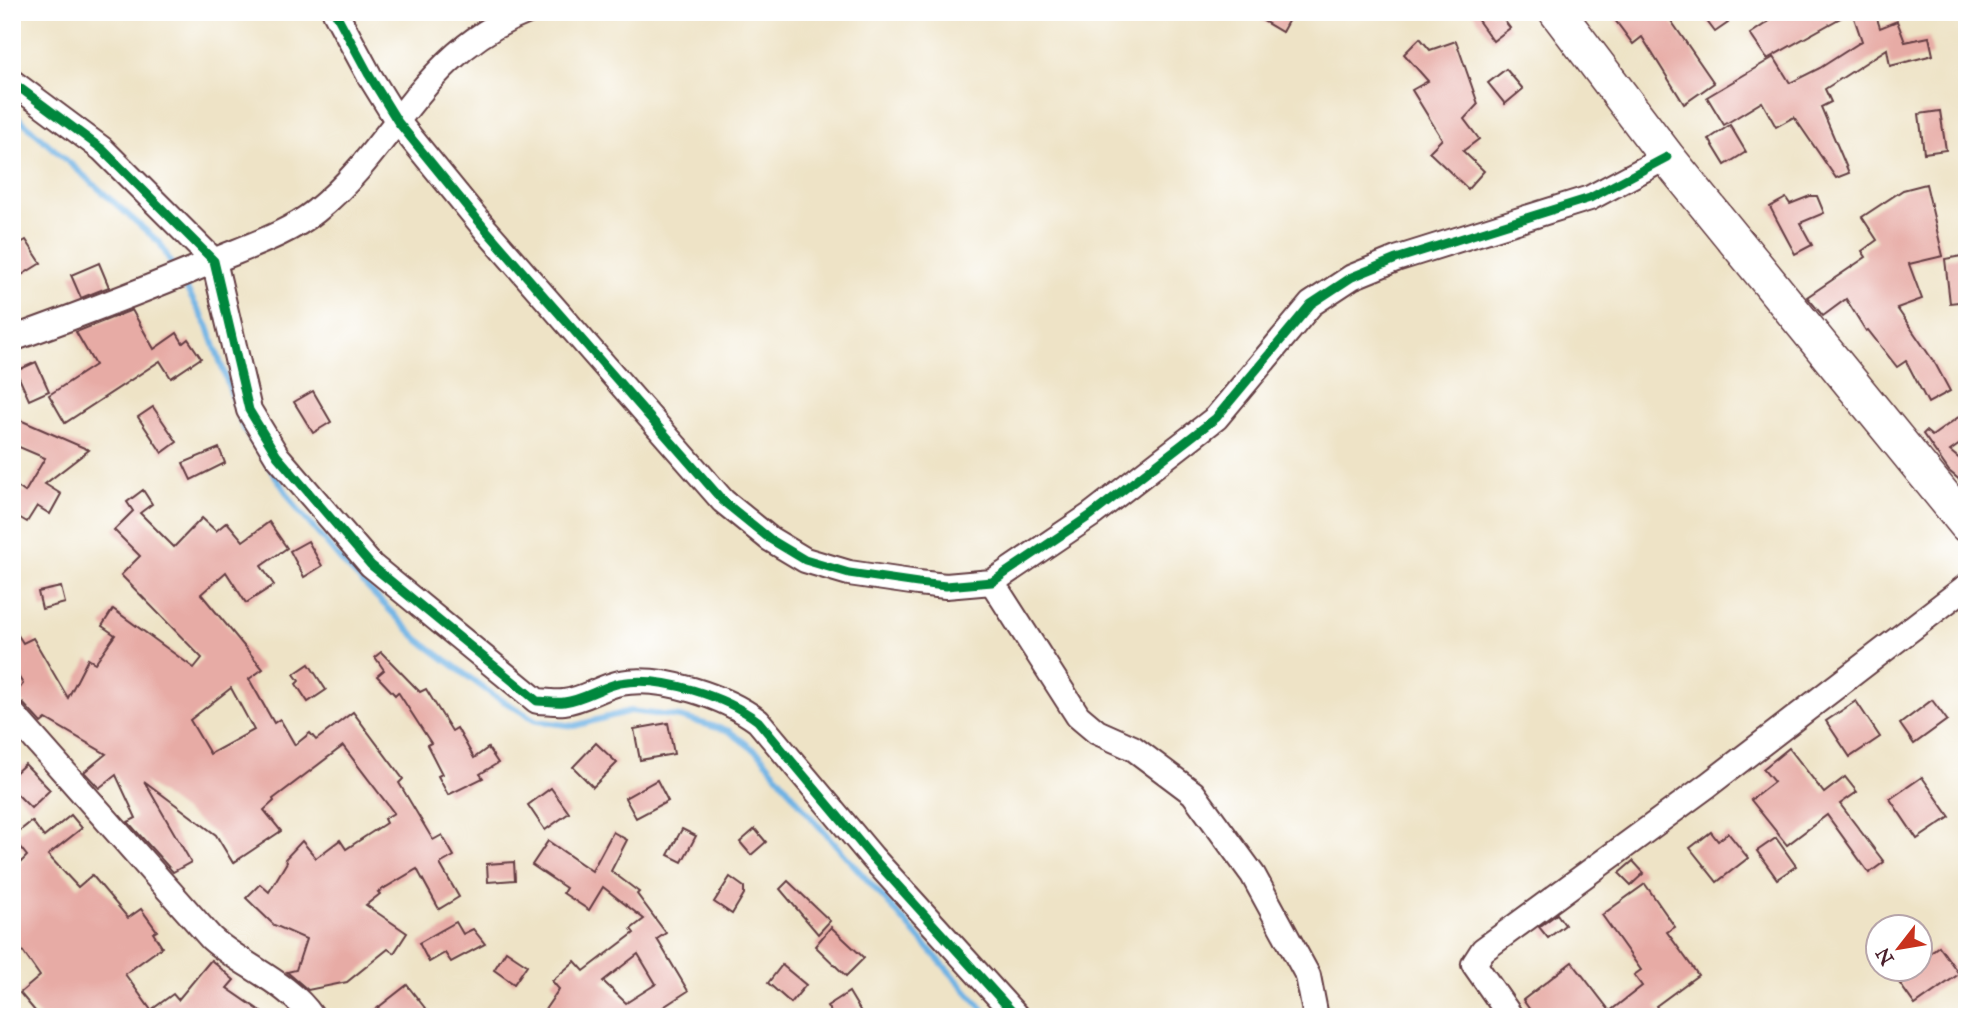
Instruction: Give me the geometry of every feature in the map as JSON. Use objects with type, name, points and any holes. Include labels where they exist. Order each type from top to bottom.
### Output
[{"type":"main road","points":[[1557,12],[1667,157],[1967,525]]},
{"type":"street","points":[[335,12],[398,122],[486,230],[615,373],[723,500],[770,539],[805,560],[849,573],[946,586],[992,582],[1091,515],[1216,418],[1311,304],[1352,277],[1396,258],[1590,198],[1667,157]]},
{"type":"street","points":[[12,339],[241,251],[315,212],[354,175],[398,122],[419,90],[448,60],[484,33],[526,12]]},
{"type":"street","points":[[12,82],[102,149],[214,261],[249,410],[277,456],[371,565],[537,701],[566,702],[620,683],[635,682],[696,690],[737,705],[758,721],[872,857],[1017,1017]]},
{"type":"street","points":[[992,582],[1078,716],[1097,733],[1133,748],[1193,793],[1254,875],[1308,976],[1316,1017]]},
{"type":"street","points":[[1511,1017],[1474,964],[1483,950],[1708,785],[1967,586]]},
{"type":"street","points":[[12,713],[211,938],[228,954],[290,992],[312,1017]]},
{"type":"building","points":[[1248,12],[1293,12],[1282,32]]},
{"type":"building","points":[[1472,12],[1498,12],[1510,28],[1493,41]]},
{"type":"building","points":[[1609,12],[1665,12],[1714,83],[1684,104],[1642,37],[1633,44]]},
{"type":"building","points":[[1700,12],[1720,12],[1728,23],[1715,32]]},
{"type":"building","points":[[1783,12],[1851,12],[1767,59],[1750,34]]},
{"type":"building","points":[[1852,12],[1875,12],[1880,28],[1897,21],[1905,42],[1929,37],[1933,55],[1890,66],[1887,49],[1825,89],[1831,102],[1821,107],[1849,173],[1836,178],[1794,117],[1776,127],[1762,102],[1724,125],[1707,97],[1774,57],[1790,83],[1820,68],[1862,41]]},
{"type":"building","points":[[1420,38],[1430,50],[1456,41],[1478,104],[1464,119],[1479,139],[1463,151],[1484,171],[1468,189],[1429,152],[1442,139],[1412,90],[1428,81],[1404,54]]},
{"type":"building","points":[[1506,69],[1523,89],[1505,104],[1488,83]]},
{"type":"building","points":[[1940,111],[1946,150],[1924,153],[1919,114]]},
{"type":"building","points":[[1730,125],[1746,152],[1725,165],[1709,139]]},
{"type":"building","points":[[1926,184],[1943,256],[1909,264],[1922,299],[1897,308],[1936,365],[1950,391],[1928,403],[1906,361],[1897,367],[1868,330],[1866,331],[1846,299],[1823,316],[1807,297],[1866,257],[1862,251],[1877,240],[1862,217],[1903,190]]},
{"type":"building","points":[[1817,196],[1824,213],[1800,223],[1812,245],[1795,254],[1770,207],[1786,198],[1790,204]]},
{"type":"building","points":[[26,240],[41,263],[12,281],[12,248]]},
{"type":"building","points":[[1967,255],[1967,301],[1950,303],[1945,259]]},
{"type":"building","points":[[99,263],[109,287],[81,298],[71,275]]},
{"type":"building","points":[[132,310],[154,349],[177,333],[183,343],[188,339],[201,358],[171,378],[160,361],[65,423],[49,395],[95,365],[76,332]]},
{"type":"building","points":[[36,362],[49,391],[29,400],[16,371]]},
{"type":"building","points":[[313,391],[331,422],[313,433],[294,402]]},
{"type":"building","points":[[153,407],[177,442],[162,453],[138,417]]},
{"type":"building","points":[[1967,411],[1967,439],[1950,451],[1967,465],[1967,486],[1949,471],[1923,434],[1926,431],[1932,436]]},
{"type":"building","points":[[20,420],[89,450],[45,484],[61,494],[50,514],[37,506],[27,522],[12,513],[12,483],[25,492],[45,458],[12,444]]},
{"type":"building","points":[[219,448],[225,463],[191,480],[183,463]]},
{"type":"building","points":[[143,490],[152,504],[140,513],[174,547],[202,518],[216,531],[227,522],[243,541],[269,522],[287,548],[261,566],[274,585],[246,603],[226,572],[201,594],[263,669],[249,679],[274,723],[280,719],[295,745],[310,733],[316,740],[353,712],[403,779],[399,783],[433,840],[442,835],[454,856],[440,864],[459,897],[439,909],[417,869],[378,892],[380,894],[366,905],[407,933],[394,953],[388,949],[347,982],[308,990],[287,972],[296,970],[306,939],[274,925],[246,898],[260,884],[269,892],[287,862],[285,859],[302,841],[316,858],[340,840],[346,849],[386,823],[384,819],[394,813],[343,746],[273,799],[264,810],[281,831],[233,863],[216,835],[144,781],[191,862],[173,872],[128,822],[136,818],[116,775],[99,788],[84,772],[106,754],[46,719],[41,723],[23,703],[12,698],[23,684],[12,666],[12,626],[23,643],[33,638],[68,698],[88,659],[95,663],[115,635],[102,626],[113,609],[194,668],[202,658],[121,575],[140,556],[114,530],[133,511],[127,502]],"holes":[[[231,688],[254,730],[210,754],[190,720]]]},
{"type":"building","points":[[308,541],[322,566],[304,577],[290,551]]},
{"type":"building","points":[[61,587],[65,603],[42,609],[38,592]]},
{"type":"building","points":[[381,652],[420,692],[426,689],[452,731],[457,728],[474,758],[488,748],[498,763],[480,774],[483,778],[448,795],[438,776],[442,774],[427,745],[431,743],[398,692],[395,695],[377,676],[384,670],[375,657]]},
{"type":"building","points":[[309,664],[326,690],[308,702],[296,684],[299,681],[294,674]]},
{"type":"building","points":[[1932,700],[1947,720],[1914,744],[1900,724]]},
{"type":"building","points":[[1856,701],[1880,737],[1850,757],[1826,721]]},
{"type":"building","points":[[668,723],[674,754],[640,760],[634,729]]},
{"type":"building","points":[[596,743],[617,763],[593,787],[573,767]]},
{"type":"building","points":[[1789,748],[1824,793],[1845,777],[1857,792],[1840,804],[1884,862],[1869,873],[1827,815],[1787,845],[1751,800],[1774,782],[1763,769]]},
{"type":"building","points":[[25,764],[50,790],[31,808],[12,789],[12,776]]},
{"type":"building","points":[[1922,777],[1950,817],[1917,839],[1890,799]]},
{"type":"building","points":[[657,780],[668,801],[636,818],[625,798]]},
{"type":"building","points":[[551,788],[569,813],[545,830],[528,805]]},
{"type":"building","points":[[71,815],[82,828],[48,855],[78,887],[92,875],[128,918],[141,909],[157,931],[153,933],[162,947],[125,974],[151,1010],[173,994],[178,1000],[211,960],[234,980],[227,988],[269,1017],[40,1017],[20,993],[40,976],[12,936],[12,871],[27,856],[12,837],[32,821],[44,837]]},
{"type":"building","points":[[682,829],[696,836],[682,862],[668,855]]},
{"type":"building","points":[[755,829],[766,842],[751,855],[740,842]]},
{"type":"building","points":[[613,832],[627,840],[611,871],[639,892],[637,894],[666,933],[657,939],[688,991],[648,1017],[540,1017],[559,989],[552,981],[575,961],[584,971],[634,933],[631,929],[644,919],[603,887],[589,910],[563,893],[566,888],[532,865],[548,841],[592,871]],"holes":[[[638,954],[656,984],[626,1003],[603,981]]]},
{"type":"building","points":[[1711,832],[1718,841],[1728,833],[1748,858],[1717,882],[1690,848]]},
{"type":"building","points":[[1776,838],[1796,866],[1777,879],[1757,851]]},
{"type":"building","points":[[1633,861],[1644,873],[1631,885],[1619,873]]},
{"type":"building","points":[[514,862],[515,880],[488,882],[487,864]]},
{"type":"building","points":[[730,877],[744,887],[744,894],[732,914],[714,902]]},
{"type":"building","points":[[788,881],[830,921],[818,934],[780,889]]},
{"type":"building","points":[[1645,884],[1675,927],[1667,932],[1698,975],[1656,1006],[1664,1017],[1535,1017],[1523,1000],[1572,962],[1610,1011],[1642,986],[1634,975],[1641,970],[1602,915]]},
{"type":"building","points":[[1557,914],[1565,925],[1548,938],[1539,927]]},
{"type":"building","points":[[456,922],[463,934],[473,929],[485,944],[451,962],[445,953],[429,962],[419,943]]},
{"type":"building","points":[[831,927],[864,958],[846,976],[815,946]]},
{"type":"building","points":[[1939,946],[1959,974],[1915,1005],[1900,984],[1934,984],[1934,950]]},
{"type":"building","points":[[506,951],[527,965],[514,984],[494,970]]},
{"type":"building","points":[[782,965],[806,985],[791,1003],[768,983]]},
{"type":"building","points":[[407,985],[432,1017],[366,1017]]},
{"type":"building","points":[[849,992],[864,1017],[834,1017],[827,1006]]},
{"type":"waterway","points":[[12,112],[160,243],[176,272]]},
{"type":"waterway","points":[[182,281],[208,327],[243,427],[298,510],[345,565],[419,640],[493,695],[537,721],[574,726],[630,711],[680,717],[729,731],[761,755],[809,815],[990,1017]]},
{"type":"cycle path","points":[[335,12],[398,122],[486,230],[723,501],[770,539],[805,560],[849,573],[918,583],[946,586],[992,582],[1091,515],[1216,418],[1311,304],[1352,277],[1396,259],[1590,198],[1667,157]]},
{"type":"cycle path","points":[[12,82],[102,149],[214,261],[249,410],[277,456],[371,565],[537,701],[564,702],[620,683],[655,682],[711,696],[758,721],[872,857],[1017,1017]]}]
